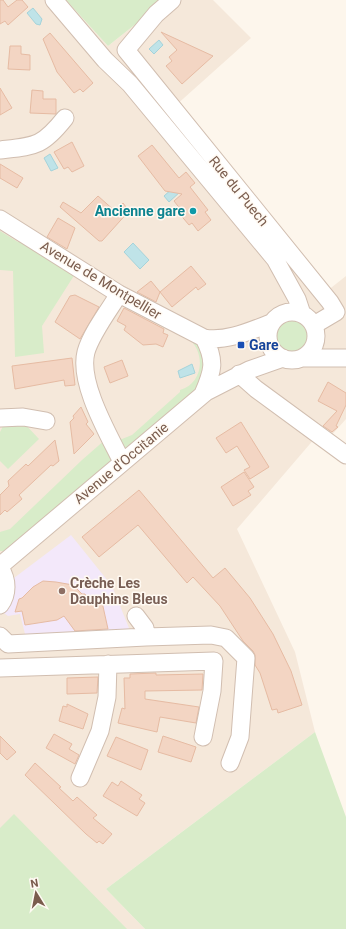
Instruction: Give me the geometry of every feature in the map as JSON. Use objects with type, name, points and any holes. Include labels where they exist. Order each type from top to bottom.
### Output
[{"type":"street","points":[[54,0],[105,60],[130,84],[283,270],[290,289],[311,325],[313,349],[303,358]]},
{"type":"street","name":"Rue du Puech","points":[[172,0],[156,14],[126,50],[330,302],[336,312],[311,325]]},
{"type":"street","points":[[0,150],[38,144],[51,135],[65,118]]},
{"type":"street","name":"Avenue de Montpellier","points":[[0,219],[119,294],[204,338],[218,339],[244,334],[274,337]]},
{"type":"street","points":[[274,337],[290,289]]},
{"type":"street","points":[[119,294],[88,346],[85,358],[90,393],[122,462]]},
{"type":"street","points":[[274,337],[292,312],[311,325],[344,358]]},
{"type":"street","points":[[274,337],[293,360],[303,358],[344,358]]},
{"type":"street","name":"Avenue d'Occitanie","points":[[0,567],[203,394],[244,372],[274,337]]},
{"type":"street","points":[[203,394],[212,373],[213,365],[210,351],[204,338]]},
{"type":"street","points":[[244,372],[256,389],[346,455]]},
{"type":"street","points":[[0,418],[23,417],[46,421]]},
{"type":"street","points":[[0,567],[4,574],[6,587],[5,598],[0,605]]},
{"type":"street","points":[[136,616],[145,628],[146,638]]},
{"type":"street","points":[[0,636],[8,644],[211,635],[226,638],[246,658],[240,737],[230,763]]},
{"type":"street","points":[[0,668],[214,661],[212,691],[204,737]]},
{"type":"street","points":[[80,778],[100,731],[107,697],[108,664]]},
{"type":"shaded area","points":[[0,0],[66,0],[108,46],[166,0],[213,0],[251,38],[174,107],[327,291],[346,276],[346,419],[330,437],[315,438],[237,529],[295,652],[315,732],[106,889],[145,929],[0,929]]},
{"type":"shaded area","name":"Crèche Les Dauphins Bleus","points":[[71,535],[112,586],[131,633],[38,639],[25,634],[20,614],[8,616],[1,611],[10,581]]},
{"type":"green space","points":[[66,0],[166,0],[108,46]]},
{"type":"green space","points":[[0,231],[18,242],[18,239],[75,274],[42,326],[44,353],[15,357],[13,271],[0,270]]},
{"type":"green space","points":[[288,316],[296,316],[303,319],[309,325],[312,336],[309,347],[303,353],[296,356],[288,356],[281,353],[275,347],[272,340],[272,332],[275,325],[281,319]]},
{"type":"green space","points":[[192,342],[204,348],[207,357],[197,390],[128,448],[123,448],[116,436],[122,439],[132,435],[180,392],[180,390],[193,382],[197,376],[200,363],[199,355]]},
{"type":"green space","points":[[23,422],[39,439],[8,469],[0,461],[0,432],[3,426]]},
{"type":"green space","points":[[106,439],[116,460],[9,552],[0,551],[0,532],[10,529]]},
{"type":"green space","points":[[315,732],[346,817],[346,929],[145,929],[106,889]]},
{"type":"green space","points":[[14,814],[127,929],[0,929],[0,828]]},
{"type":"water","points":[[33,8],[42,19],[40,25],[36,24],[27,13]]},
{"type":"water","points":[[159,40],[163,45],[154,54],[149,49]]},
{"type":"water","points":[[50,154],[58,168],[51,171],[44,158]]},
{"type":"water","points":[[173,188],[181,191],[169,202],[164,196]]},
{"type":"water","points":[[133,243],[149,260],[140,269],[124,252]]},
{"type":"water","points":[[192,364],[195,373],[180,378],[178,371]]},
{"type":"building","points":[[0,0],[3,0],[8,7],[17,0],[22,0],[28,7],[8,25],[5,21],[0,24]]},
{"type":"building","points":[[161,32],[213,56],[182,84],[166,66],[172,61],[169,57],[177,50]]},
{"type":"building","points":[[50,33],[93,83],[83,92],[80,89],[74,93],[57,72],[43,39]]},
{"type":"building","points":[[10,46],[21,46],[21,54],[30,55],[30,70],[8,69]]},
{"type":"building","points":[[0,88],[12,108],[0,115]]},
{"type":"building","points":[[32,90],[43,91],[43,99],[56,99],[56,114],[30,113]]},
{"type":"building","points":[[72,142],[84,166],[72,172],[68,167],[64,169],[54,152]]},
{"type":"building","points":[[152,145],[179,178],[186,172],[195,183],[190,187],[208,210],[205,212],[211,220],[198,231],[192,223],[189,225],[178,212],[181,210],[174,201],[182,194],[165,191],[138,156]]},
{"type":"building","points":[[0,164],[23,178],[17,188],[0,178]]},
{"type":"building","points":[[98,196],[116,212],[123,203],[129,211],[102,241],[99,241],[60,207],[63,202],[81,213]]},
{"type":"building","points":[[58,218],[75,228],[67,249],[47,237]]},
{"type":"building","points":[[191,266],[206,284],[198,290],[196,287],[172,307],[160,292]]},
{"type":"building","points":[[151,281],[160,292],[156,302],[137,292]]},
{"type":"building","points":[[75,295],[99,307],[80,339],[55,322],[70,296]]},
{"type":"building","points":[[124,308],[164,329],[163,333],[168,335],[163,347],[156,344],[143,345],[124,330],[126,326],[117,321]]},
{"type":"building","points":[[72,358],[75,385],[65,386],[64,380],[15,389],[12,366]]},
{"type":"building","points":[[122,360],[128,376],[110,383],[104,367]]},
{"type":"building","points":[[328,382],[346,393],[346,405],[336,426],[338,427],[332,432],[323,426],[337,411],[318,401]]},
{"type":"building","points":[[81,407],[88,422],[86,424],[94,434],[74,454],[70,422]]},
{"type":"building","points":[[241,422],[269,467],[250,479],[244,470],[250,467],[237,446],[226,453],[216,438]]},
{"type":"building","points":[[55,440],[59,461],[53,466],[51,465],[19,495],[22,499],[7,512],[5,510],[0,515],[0,495],[9,486],[8,481],[26,464],[28,466]]},
{"type":"building","points":[[244,472],[254,487],[248,491],[251,495],[233,506],[221,487]]},
{"type":"building","points":[[139,490],[213,578],[225,568],[250,598],[273,634],[291,671],[302,705],[278,713],[277,709],[272,710],[260,673],[255,665],[255,655],[253,651],[243,641],[220,606],[193,577],[187,583],[138,525],[99,557],[82,537]]},
{"type":"building","points":[[43,581],[73,585],[82,594],[85,594],[89,604],[102,602],[108,629],[75,631],[64,616],[57,620],[25,625],[22,611],[15,612],[19,599]]},
{"type":"building","points":[[156,673],[156,675],[203,674],[202,690],[145,691],[145,699],[199,707],[196,723],[160,717],[157,732],[118,723],[122,708],[125,709],[124,678],[130,678],[130,674]]},
{"type":"building","points":[[98,677],[97,693],[67,694],[67,678]]},
{"type":"building","points":[[67,704],[88,714],[83,729],[59,721],[63,706],[67,707]]},
{"type":"building","points":[[54,734],[72,744],[69,749],[79,755],[75,764],[46,748]]},
{"type":"building","points":[[0,736],[16,752],[7,760],[0,753]]},
{"type":"building","points":[[163,736],[196,747],[191,762],[158,752]]},
{"type":"building","points":[[116,737],[148,750],[141,770],[107,756]]},
{"type":"building","points":[[35,763],[61,787],[59,788],[73,801],[77,797],[97,815],[93,818],[112,834],[103,844],[99,841],[97,843],[86,834],[25,775]]},
{"type":"building","points":[[121,781],[142,795],[139,799],[145,803],[137,816],[103,796],[112,782],[118,786]]},
{"type":"place","name":"Ancienne gare","points":[[193,211]]},
{"type":"place","name":"Gare","points":[[241,345]]},
{"type":"place","name":"Crèche Les Dauphins Bleus","points":[[62,591]]}]
